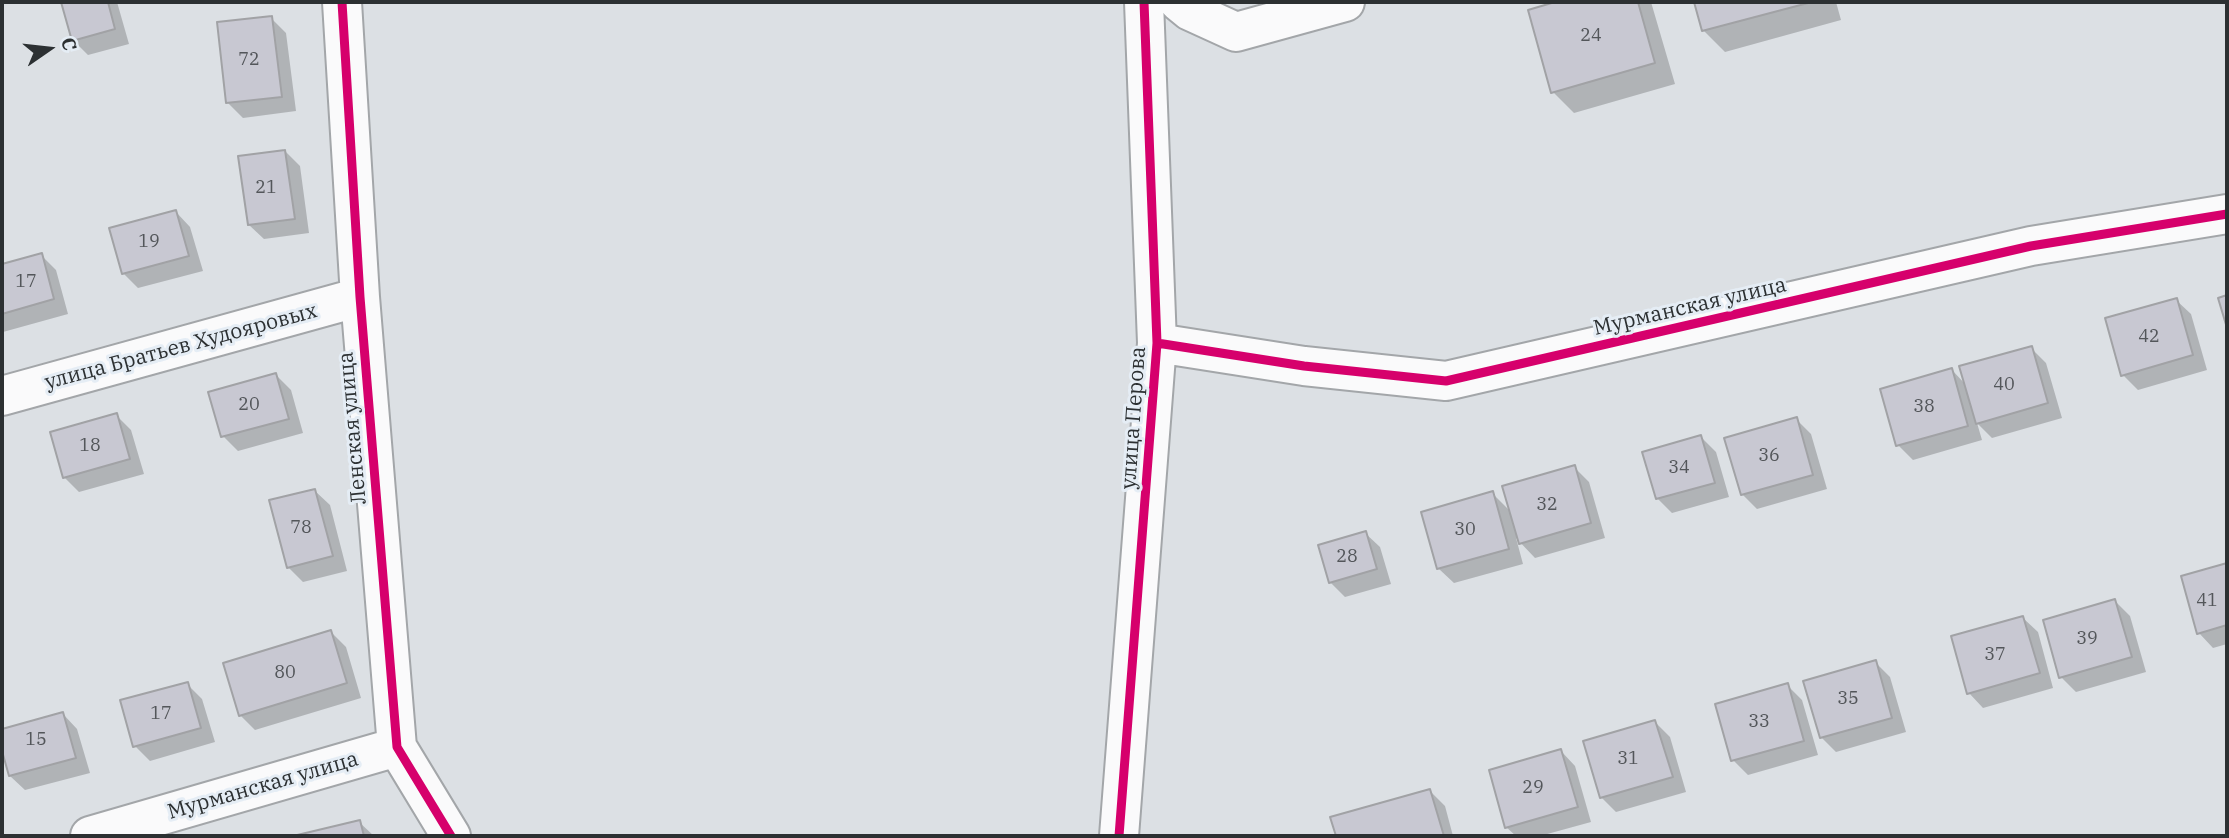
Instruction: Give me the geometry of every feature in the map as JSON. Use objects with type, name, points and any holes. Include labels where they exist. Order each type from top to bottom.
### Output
[{"type":"street","name":"Ленская улица","points":[[342,2],[360,297],[397,747],[451,836]]},
{"type":"street","name":"улица Перова","points":[[1119,836],[1157,343],[1144,2]]},
{"type":"street","points":[[1179,2],[1190,11],[1236,32],[1345,2]]},
{"type":"street","name":"Мурманская улица","points":[[1157,343],[1304,366],[1446,381],[2031,246],[2227,214]]},
{"type":"street","name":"улица Братьев Худояровых","points":[[2,396],[360,297]]},
{"type":"street","name":"Мурманская улица","points":[[90,836],[397,747]]},
{"type":"building","points":[[61,2],[108,2],[115,29],[72,41]]},
{"type":"building","points":[[1555,2],[1638,2],[1655,63],[1551,93],[1528,10]]},
{"type":"building","points":[[1694,2],[1812,2],[1702,31]]},
{"type":"building","points":[[272,16],[282,97],[226,103],[217,22]]},
{"type":"building","points":[[285,150],[295,219],[248,225],[238,156]]},
{"type":"building","points":[[176,210],[189,256],[122,274],[109,228]]},
{"type":"building","points":[[42,253],[54,299],[2,314],[2,264]]},
{"type":"building","points":[[2227,295],[2227,328],[2218,298]]},
{"type":"building","points":[[2177,298],[2193,355],[2121,376],[2105,318]]},
{"type":"building","points":[[2032,346],[2048,403],[1976,424],[1959,366]]},
{"type":"building","points":[[1952,368],[1968,426],[1896,446],[1880,389]]},
{"type":"building","points":[[276,373],[289,419],[221,437],[208,392]]},
{"type":"building","points":[[117,413],[130,459],[63,478],[50,432]]},
{"type":"building","points":[[1797,417],[1813,475],[1741,495],[1724,438]]},
{"type":"building","points":[[1701,435],[1715,483],[1656,499],[1642,452]]},
{"type":"building","points":[[1575,465],[1591,523],[1519,544],[1502,486]]},
{"type":"building","points":[[315,489],[333,556],[287,568],[269,500]]},
{"type":"building","points":[[1493,491],[1509,549],[1437,569],[1421,512]]},
{"type":"building","points":[[1366,531],[1377,569],[1329,583],[1318,545]]},
{"type":"building","points":[[2227,563],[2227,625],[2197,634],[2181,576]]},
{"type":"building","points":[[2115,599],[2132,657],[2059,678],[2043,620]]},
{"type":"building","points":[[2023,616],[2040,673],[1967,694],[1951,636]]},
{"type":"building","points":[[331,630],[347,683],[239,716],[223,663]]},
{"type":"building","points":[[1876,660],[1892,718],[1820,738],[1803,681]]},
{"type":"building","points":[[188,682],[201,728],[133,747],[120,700]]},
{"type":"building","points":[[1788,683],[1804,741],[1731,761],[1715,704]]},
{"type":"building","points":[[63,712],[76,758],[9,776],[2,751],[2,729]]},
{"type":"building","points":[[1655,720],[1673,777],[1600,798],[1583,741]]},
{"type":"building","points":[[1561,749],[1578,807],[1505,828],[1489,770]]},
{"type":"building","points":[[1430,789],[1444,836],[1336,836],[1330,817]]},
{"type":"building","points":[[360,820],[364,836],[293,836]]},
{"type":"cycle path","points":[[342,2],[360,297],[397,747],[451,836]]},
{"type":"cycle path","points":[[1119,836],[1157,343],[1144,2]]},
{"type":"cycle path","points":[[1157,343],[1304,366],[1446,381],[2031,246],[2227,214]]}]
